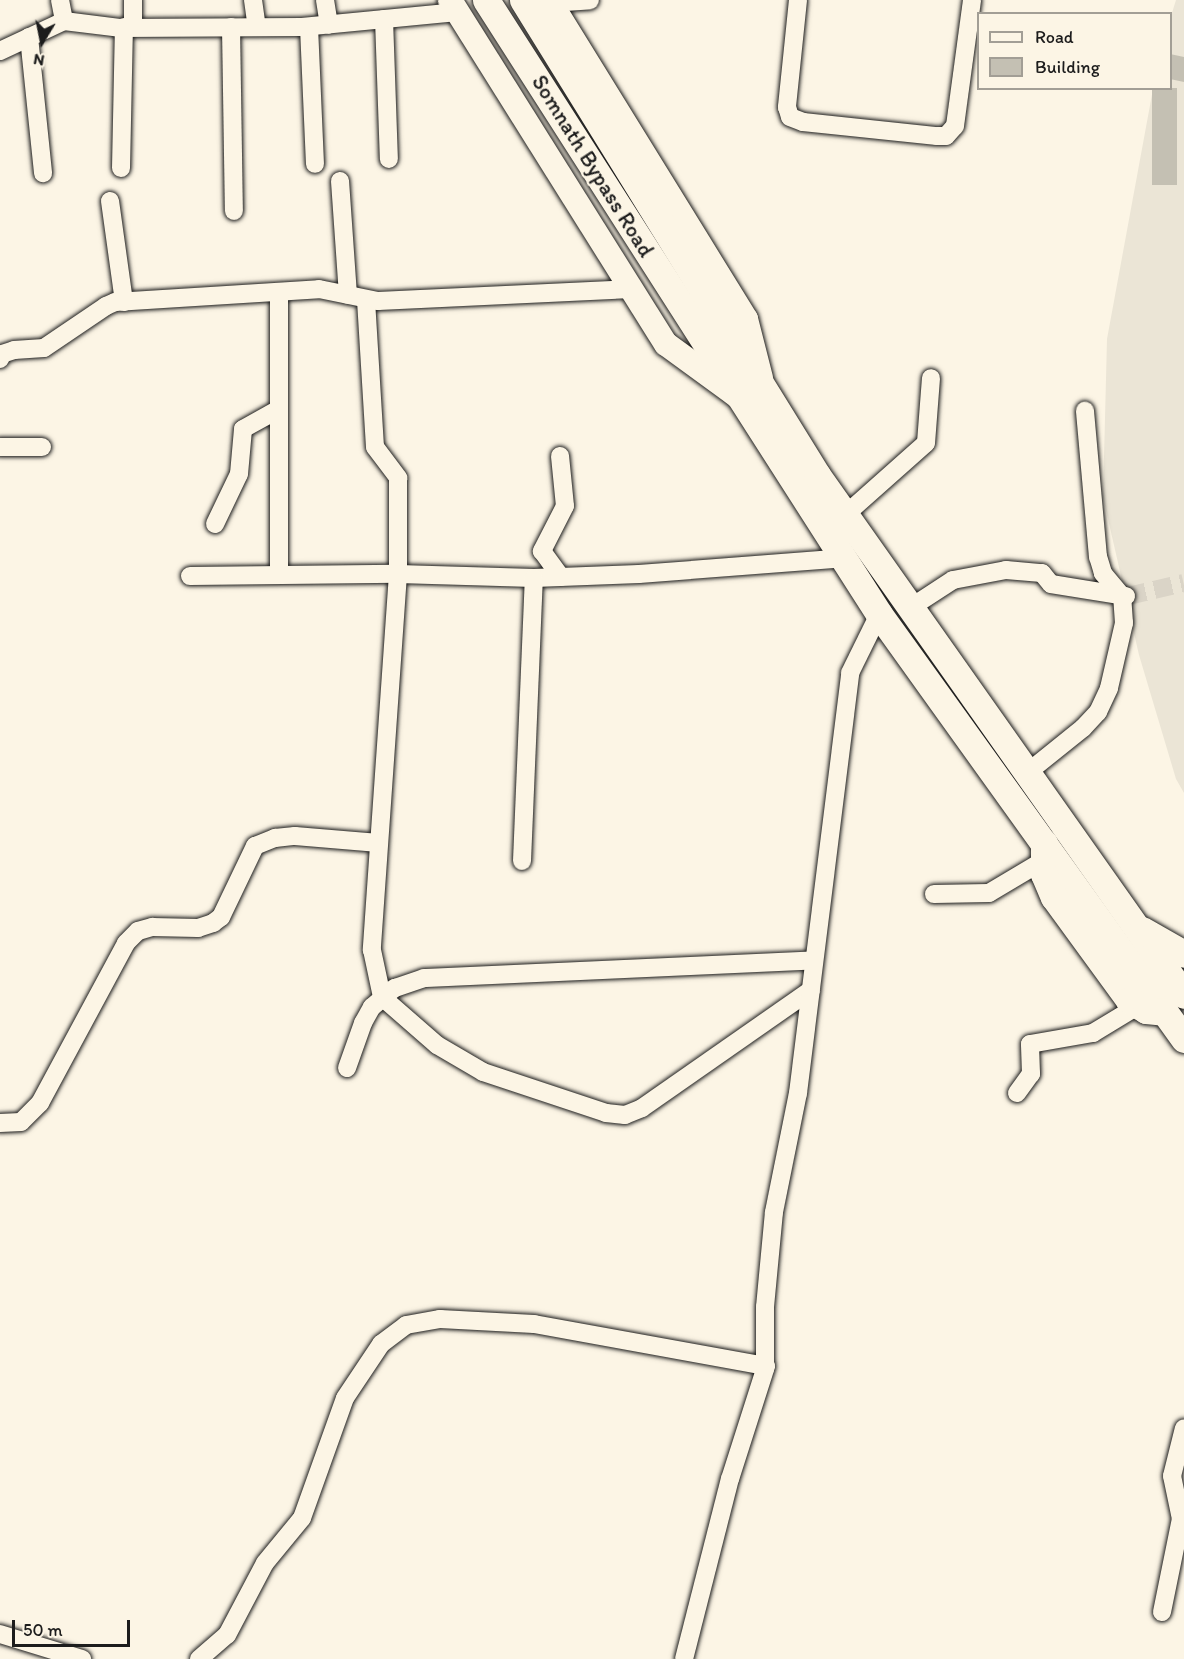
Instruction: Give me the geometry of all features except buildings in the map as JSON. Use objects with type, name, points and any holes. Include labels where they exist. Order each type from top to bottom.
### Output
[{"type":"highway","name":"Somnath Bypass Road","points":[[486,0],[710,327]]},
{"type":"highway","name":"Somnath Bypass Road","points":[[523,0],[710,327]]},
{"type":"highway","points":[[710,327],[754,395],[879,614],[1044,852],[1174,1003]]},
{"type":"highway","points":[[754,395],[817,475],[1136,927],[1174,1003],[1184,1040]]},
{"type":"highway","points":[[1044,852],[1044,874],[1054,897],[1136,1007],[1174,1003]]},
{"type":"highway","points":[[1136,927],[1184,954]]},
{"type":"main road","points":[[550,2],[747,319],[754,395]]},
{"type":"main road","points":[[454,6],[666,344],[754,395]]},
{"type":"street","points":[[60,0],[64,21]]},
{"type":"street","points":[[121,168],[128,27],[133,0]]},
{"type":"street","points":[[253,0],[257,27]]},
{"type":"street","points":[[325,0],[329,24]]},
{"type":"street","points":[[550,2],[590,0]]},
{"type":"street","points":[[798,0],[787,107],[790,117],[802,122],[946,136],[955,126],[972,0]]},
{"type":"street","points":[[0,51],[64,21],[128,27],[309,27],[384,19],[454,6]]},
{"type":"street","points":[[384,19],[389,159]]},
{"type":"street","points":[[231,27],[234,211]]},
{"type":"street","points":[[309,27],[315,164]]},
{"type":"street","points":[[29,37],[43,173]]},
{"type":"street","points":[[340,181],[348,295]]},
{"type":"street","points":[[110,201],[124,302]]},
{"type":"street","points":[[0,359],[2,354],[14,350],[44,348],[106,306],[124,302],[325,290],[366,300],[631,289]]},
{"type":"street","points":[[279,292],[279,575]]},
{"type":"street","points":[[366,300],[375,447],[398,478],[398,574],[372,957],[382,997],[437,1045],[483,1072],[606,1113],[625,1115],[642,1108],[811,990]]},
{"type":"street","points":[[845,515],[926,442],[932,378]]},
{"type":"street","points":[[215,524],[238,479],[243,429],[279,409]]},
{"type":"street","points":[[1027,773],[1083,728],[1098,712],[1109,688],[1124,623],[1125,596],[1103,573],[1098,557],[1085,411]]},
{"type":"street","points":[[0,447],[42,447]]},
{"type":"street","points":[[560,456],[565,506],[542,551],[561,577]]},
{"type":"street","points":[[190,576],[398,574],[534,578],[846,558]]},
{"type":"street","points":[[910,608],[953,580],[1006,570],[1042,573],[1052,584],[1125,596]]},
{"type":"street","points":[[522,861],[534,578]]},
{"type":"street","points":[[684,1659],[730,1479],[766,1366],[765,1307],[774,1212],[798,1093],[850,673],[879,614]]},
{"type":"street","points":[[0,1123],[21,1122],[40,1103],[126,943],[138,930],[152,927],[198,928],[213,923],[221,916],[255,846],[276,838],[295,836],[379,843]]},
{"type":"street","points":[[934,894],[988,893],[1044,852]]},
{"type":"street","points":[[347,1068],[363,1023],[382,997],[410,981],[439,975],[814,960]]},
{"type":"street","points":[[1017,1094],[1031,1074],[1030,1044],[1093,1033],[1136,1007]]},
{"type":"street","points":[[199,1659],[223,1640],[265,1563],[302,1518],[345,1398],[381,1344],[406,1325],[440,1319],[534,1324],[766,1366]]},
{"type":"street","points":[[1162,1612],[1181,1519],[1172,1476],[1184,1428]]},
{"type":"street","points":[[0,1634],[11,1635],[82,1659]]},
{"type":"shaded area","points":[[1176,0],[1184,0],[1184,793],[1176,779],[1139,655],[1103,497],[1107,339],[1153,90],[1172,90],[1172,13]]},
{"type":"tunnel","points":[[1128,596],[1184,583]]}]
